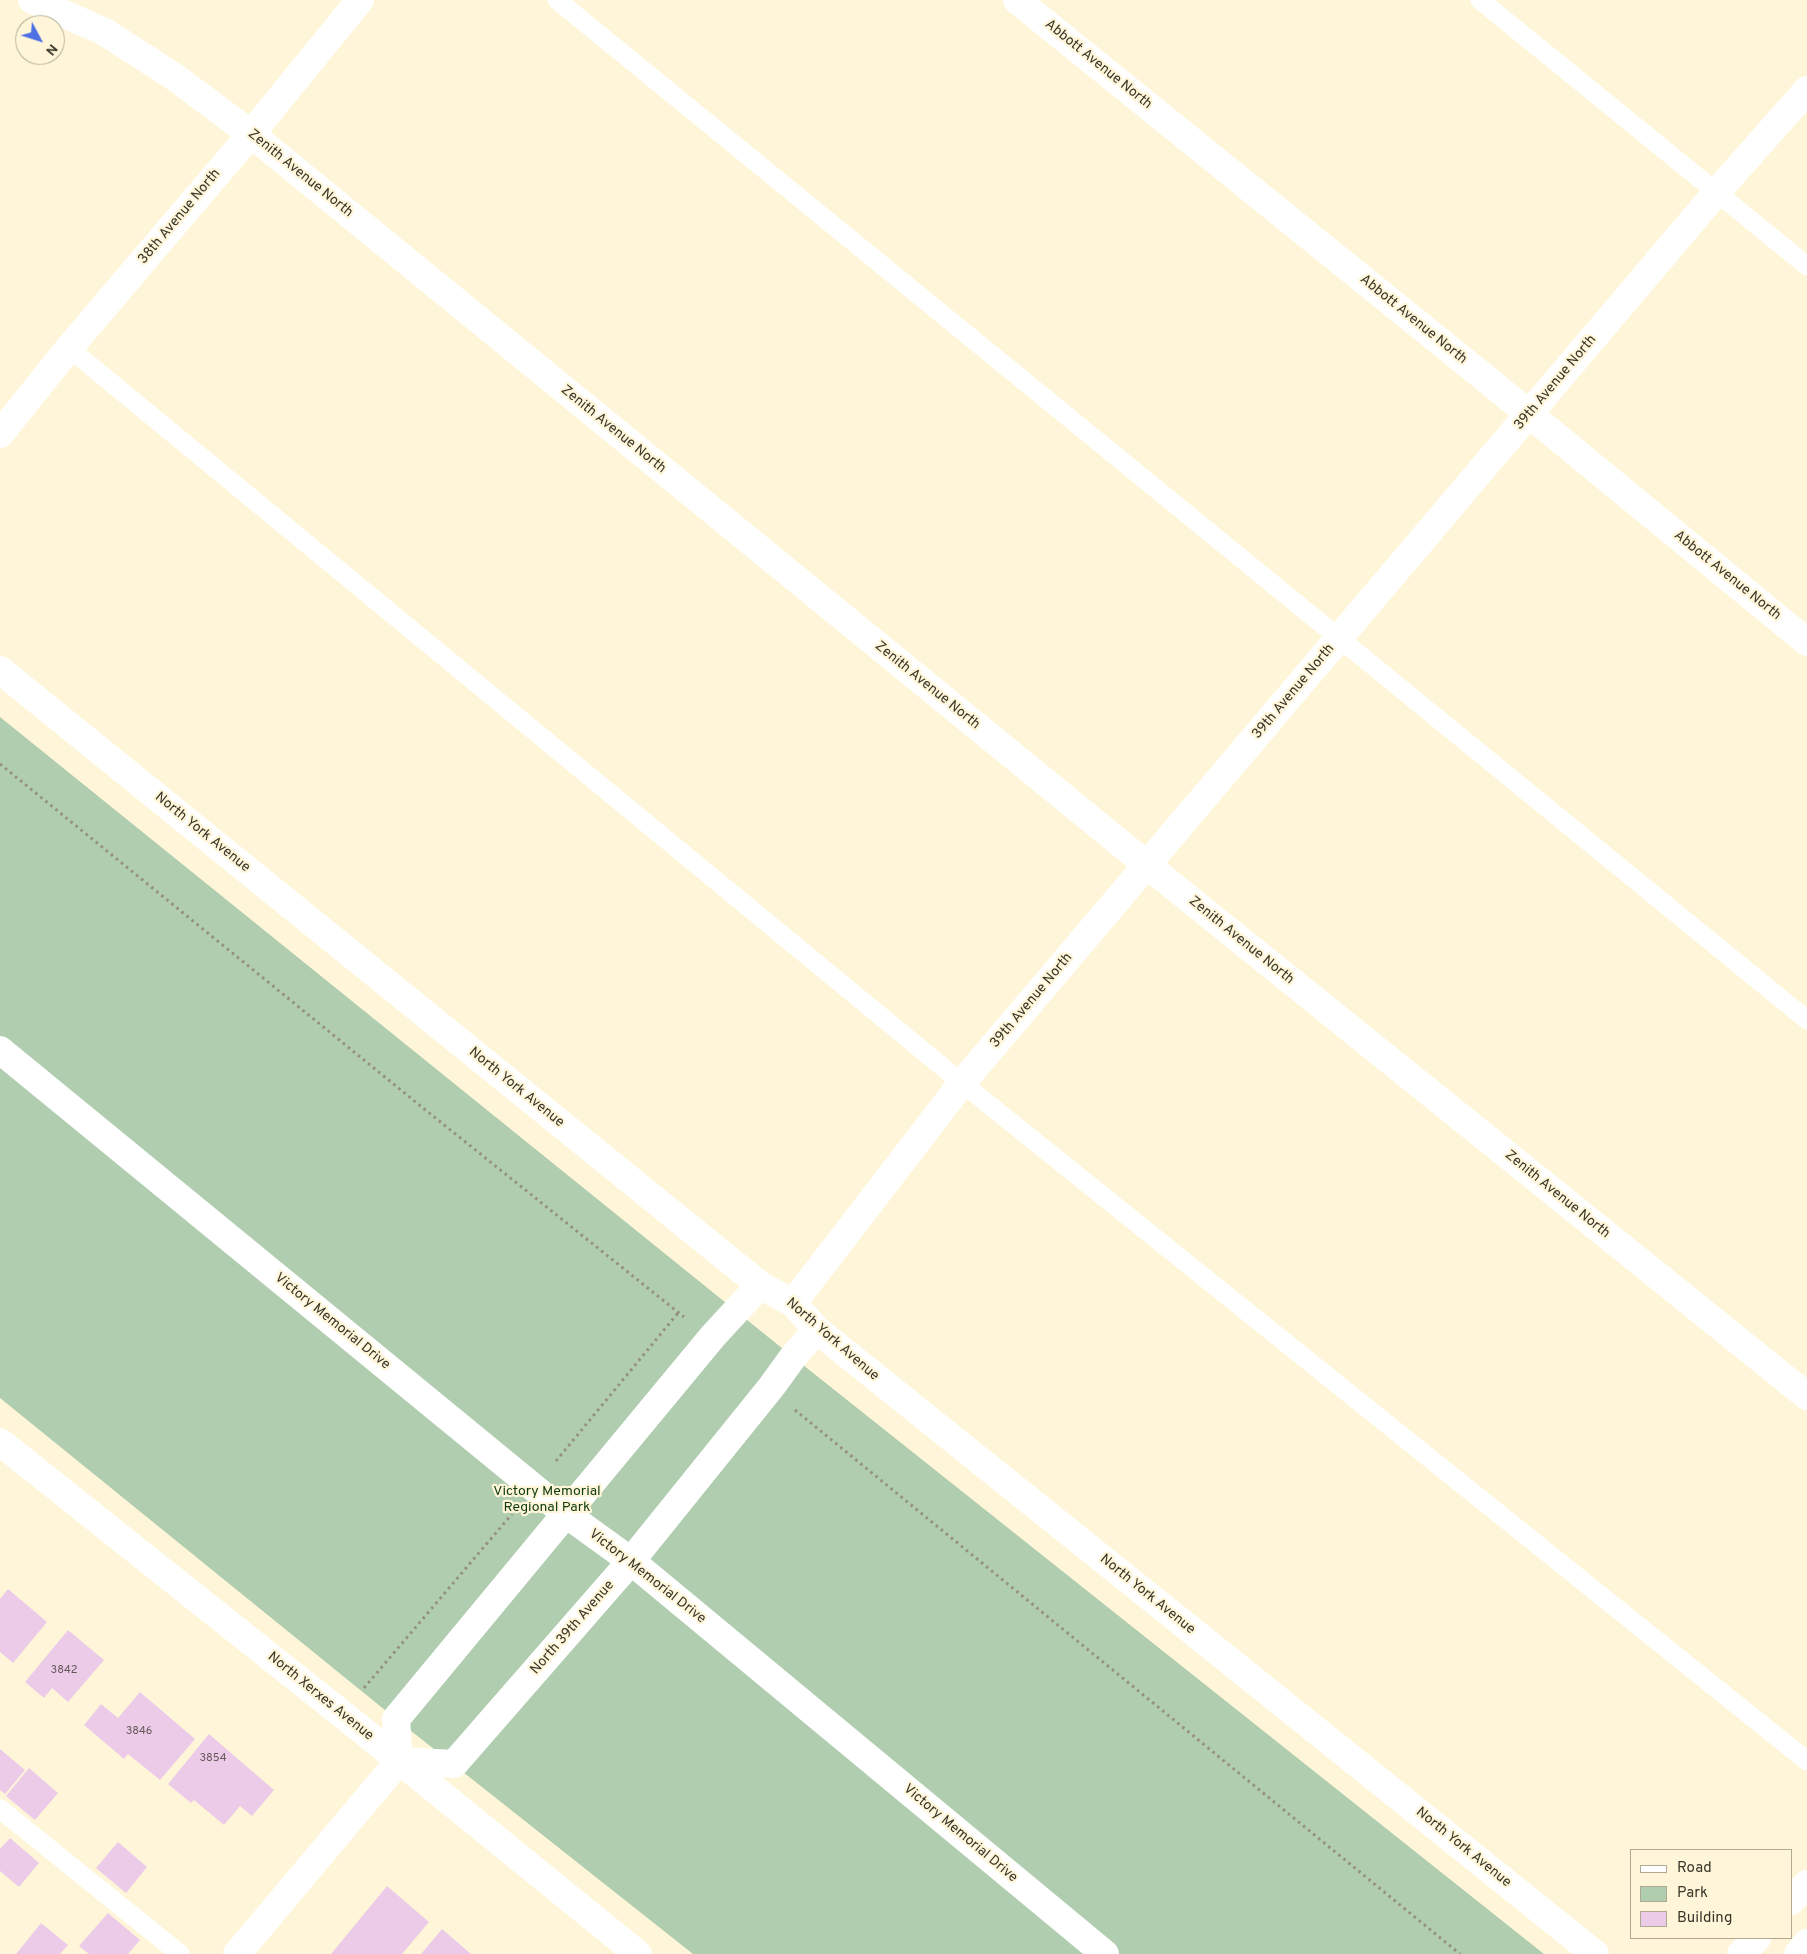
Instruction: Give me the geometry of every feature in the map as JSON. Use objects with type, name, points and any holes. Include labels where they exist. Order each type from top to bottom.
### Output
[{"type":"street","name":"Zenith Avenue North","points":[[32,0],[105,32],[176,78],[251,134],[1147,865],[1807,1396]]},
{"type":"street","name":"38th Avenue North","points":[[0,434],[69,348],[251,134],[360,0]]},
{"type":"street","name":"Abbott Avenue North","points":[[1017,0],[1529,414],[1807,642]]},
{"type":"street","name":"39th Avenue North","points":[[793,1303],[962,1083],[1716,193],[1807,90]]},
{"type":"street","name":"North York Avenue","points":[[0,670],[760,1285],[793,1303],[816,1330],[1595,1954]]},
{"type":"street","name":"Victory Memorial Drive","points":[[0,1050],[566,1514],[631,1561],[1105,1954]]},
{"type":"street","points":[[237,1954],[399,1761],[396,1719],[713,1336],[760,1285]]},
{"type":"street","name":"North 39th Avenue","points":[[399,1761],[454,1764],[631,1561],[816,1330]]},
{"type":"street","name":"North Xerxes Avenue","points":[[0,1442],[638,1954]]},
{"type":"street","points":[[1792,1900],[1807,1884]]},
{"type":"street","points":[[1741,1954],[1755,1939]]},
{"type":"street","points":[[1798,1954],[1807,1943]]},
{"type":"lane","points":[[557,0],[1807,1020]]},
{"type":"lane","points":[[1480,0],[1807,266]]},
{"type":"lane","points":[[69,348],[962,1083],[1807,1761]]},
{"type":"lane","points":[[0,1809],[180,1954]]},
{"type":"path","points":[[0,764],[678,1313]]},
{"type":"path","points":[[795,1410],[1460,1954]]},
{"type":"green space","name":"Victory Memorial Regional Park","points":[[0,717],[793,1357],[1544,1954],[693,1954],[396,1719],[0,1398]]},
{"type":"building","points":[[8,1589],[47,1622],[13,1663],[0,1652],[0,1599]]},
{"type":"building","points":[[68,1630],[104,1660],[68,1702],[52,1688],[44,1698],[25,1682]]},
{"type":"building","points":[[140,1692],[195,1739],[160,1780],[128,1754],[124,1759],[84,1725],[101,1704],[118,1718]]},
{"type":"building","points":[[209,1734],[274,1790],[252,1816],[240,1806],[224,1825],[194,1800],[191,1803],[168,1784]]},
{"type":"building","points":[[0,1749],[25,1770],[5,1794],[0,1790]]},
{"type":"building","points":[[29,1768],[58,1793],[35,1820],[6,1796]]},
{"type":"building","points":[[10,1838],[39,1863],[19,1887],[0,1871],[0,1849]]},
{"type":"building","points":[[118,1842],[147,1867],[126,1893],[96,1868]]},
{"type":"building","points":[[387,1886],[429,1922],[402,1954],[331,1954]]},
{"type":"building","points":[[108,1913],[140,1940],[128,1954],[89,1954],[79,1946]]},
{"type":"building","points":[[41,1923],[68,1945],[60,1954],[16,1954]]},
{"type":"building","points":[[442,1929],[471,1954],[421,1954]]}]
